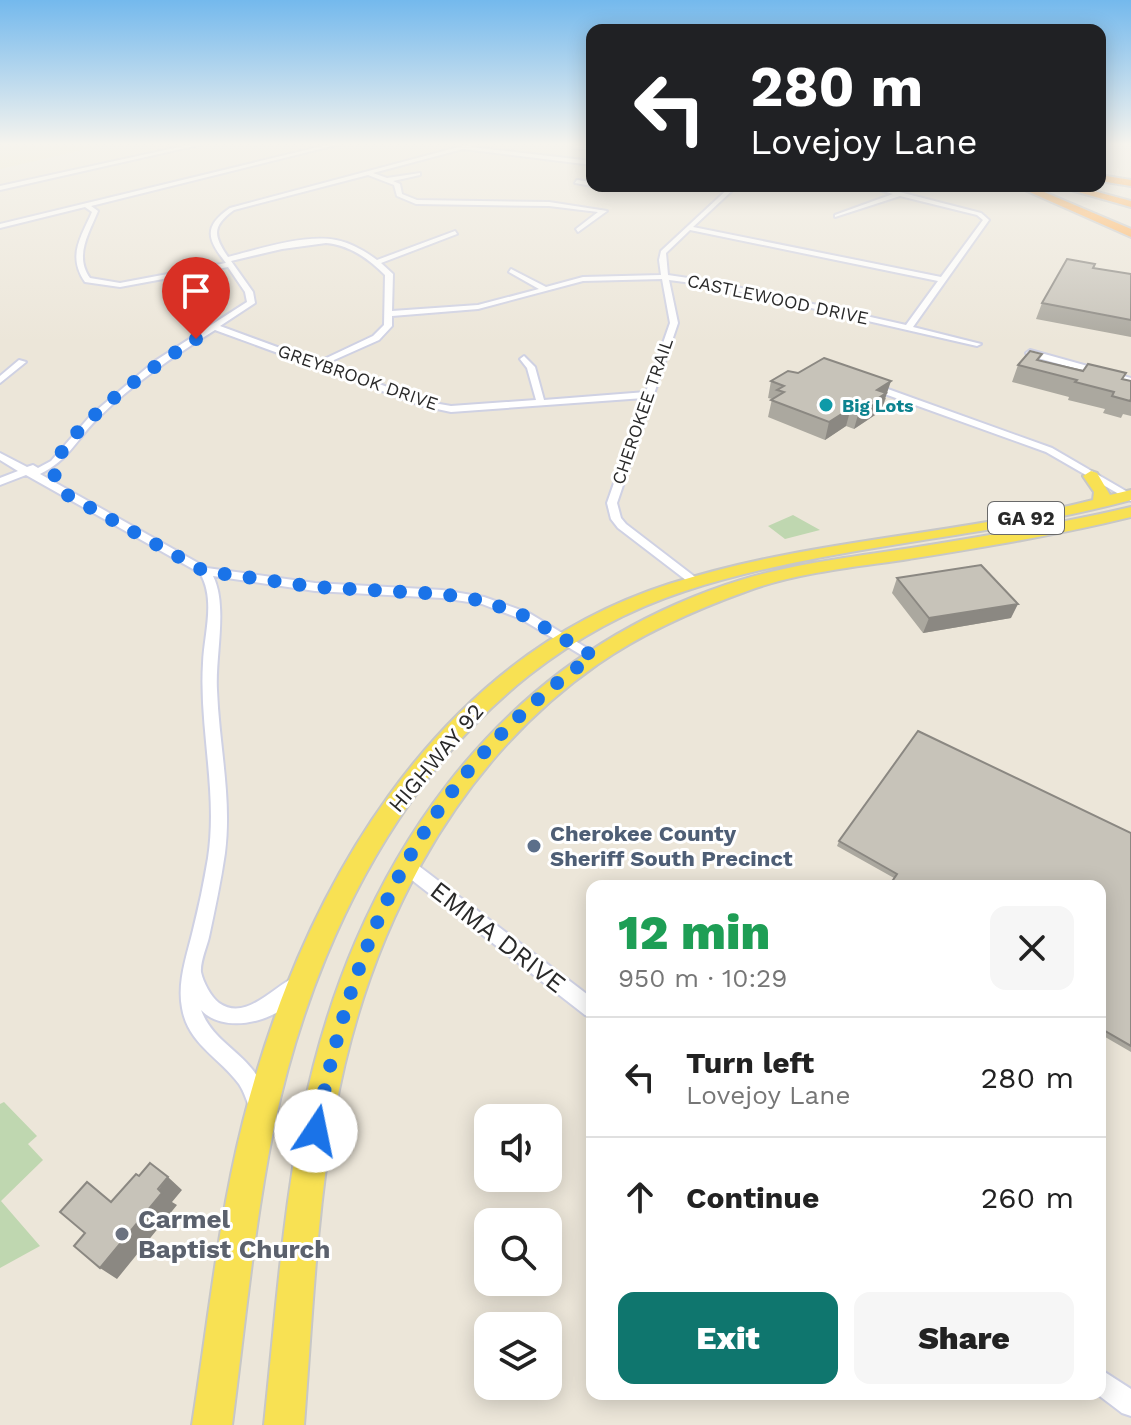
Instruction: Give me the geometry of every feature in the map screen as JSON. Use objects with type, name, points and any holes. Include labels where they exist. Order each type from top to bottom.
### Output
[{"type":"highway","points":[[1078,210],[1131,233]]},
{"type":"main road","points":[[1091,476],[1102,492],[1101,504]]},
{"type":"main road","name":"HIGHWAY 92","points":[[212,1425],[259,1123],[301,980],[348,876],[414,778],[487,698],[566,638],[615,611],[695,583],[757,564],[823,551],[922,537],[1130,500]]},
{"type":"main road","name":"HIGHWAY 92","points":[[284,1425],[304,1217],[327,1072],[363,955],[405,865],[448,794],[488,746],[542,694],[593,656],[636,630],[685,607],[774,577],[1018,536],[1130,500]]},
{"type":"street","points":[[0,226],[63,210]]},
{"type":"street","points":[[94,210],[78,254],[78,264],[88,280],[120,285],[333,241],[375,263],[389,274],[388,326],[376,338],[321,363]]},
{"type":"street","points":[[62,492],[54,476],[55,463],[94,417],[147,372],[251,303],[252,295],[246,284],[216,246],[214,236],[216,220],[234,210]]},
{"type":"street","points":[[506,215],[509,210]]},
{"type":"street","points":[[578,230],[604,211],[601,210]]},
{"type":"street","name":"CHEROKEE TRAIL","points":[[695,583],[622,526],[613,512],[616,485],[675,316],[663,252],[707,210]]},
{"type":"street","points":[[837,216],[852,210]]},
{"type":"street","points":[[908,328],[984,225],[985,218],[958,210]]},
{"type":"street","points":[[688,228],[943,280]]},
{"type":"street","points":[[333,229],[333,241]]},
{"type":"street","points":[[375,263],[455,233]]},
{"type":"street","points":[[511,271],[545,289]]},
{"type":"street","name":"CASTLEWOOD DRIVE","points":[[388,314],[466,309],[583,279],[666,277],[715,284],[977,344]]},
{"type":"street","name":"GREYBROOK DRIVE","points":[[215,327],[413,399],[451,409],[540,400],[648,395]]},
{"type":"street","points":[[1030,353],[1131,381]]},
{"type":"street","points":[[524,359],[531,367],[540,400]]},
{"type":"street","points":[[0,380],[22,362]]},
{"type":"street","points":[[864,383],[1042,447],[1130,500]]},
{"type":"street","points":[[30,472],[67,446]]},
{"type":"street","points":[[0,456],[204,571],[326,589],[464,596],[505,607],[566,638],[593,656]]},
{"type":"street","points":[[0,482],[55,463]]},
{"type":"street","points":[[204,571],[210,580],[214,607],[207,691],[219,808],[215,866],[190,982],[192,1018],[201,1034],[251,1086],[258,1100],[259,1123]]},
{"type":"street","name":"EMMA DRIVE","points":[[405,865],[586,1004]]},
{"type":"street","points":[[194,965],[195,981],[209,1008],[236,1017],[272,1005],[301,980]]},
{"type":"street","points":[[1106,1385],[1131,1404]]},
{"type":"green space","points":[[793,515],[820,530],[785,539],[768,526]]},
{"type":"green space","points":[[4,1102],[37,1136],[28,1144],[43,1160],[1,1201],[40,1246],[0,1268],[0,1104]]},
{"type":"building","points":[[1067,259],[1095,264],[1093,268],[1131,274],[1131,320],[1042,303]]},
{"type":"building","points":[[1030,351],[1042,354],[1037,360],[1083,371],[1088,364],[1126,373],[1122,379],[1131,381],[1131,399],[1112,396],[1114,392],[1075,382],[1077,380],[1018,365]]},
{"type":"building","points":[[824,358],[891,381],[877,390],[886,393],[859,411],[851,408],[829,422],[771,400],[784,392],[777,390],[784,386],[771,381],[788,371],[798,373]]},
{"type":"building","points":[[981,565],[1018,604],[929,618],[897,578]]},
{"type":"building","points":[[918,731],[1131,833],[1131,1046],[1106,1031],[1106,880],[893,880],[897,874],[839,841]]},
{"type":"building","points":[[150,1163],[168,1177],[158,1189],[162,1193],[100,1268],[74,1246],[85,1233],[60,1212],[87,1182],[111,1202]]},
{"type":"place","name":"Big Lots","points":[[826,405]]},
{"type":"place","name":"Cherokee County Sheriff South Precinct","points":[[534,846]]},
{"type":"place","name":"Carmel Baptist Church","points":[[122,1234]]},
{"type":"route","points":[[196,339],[124,390],[67,446],[55,463],[54,476],[62,492],[204,571],[315,587],[464,596],[525,616],[593,656],[542,694],[496,738],[448,794],[426,827],[390,894],[363,955],[338,1029],[316,1131]]}]
